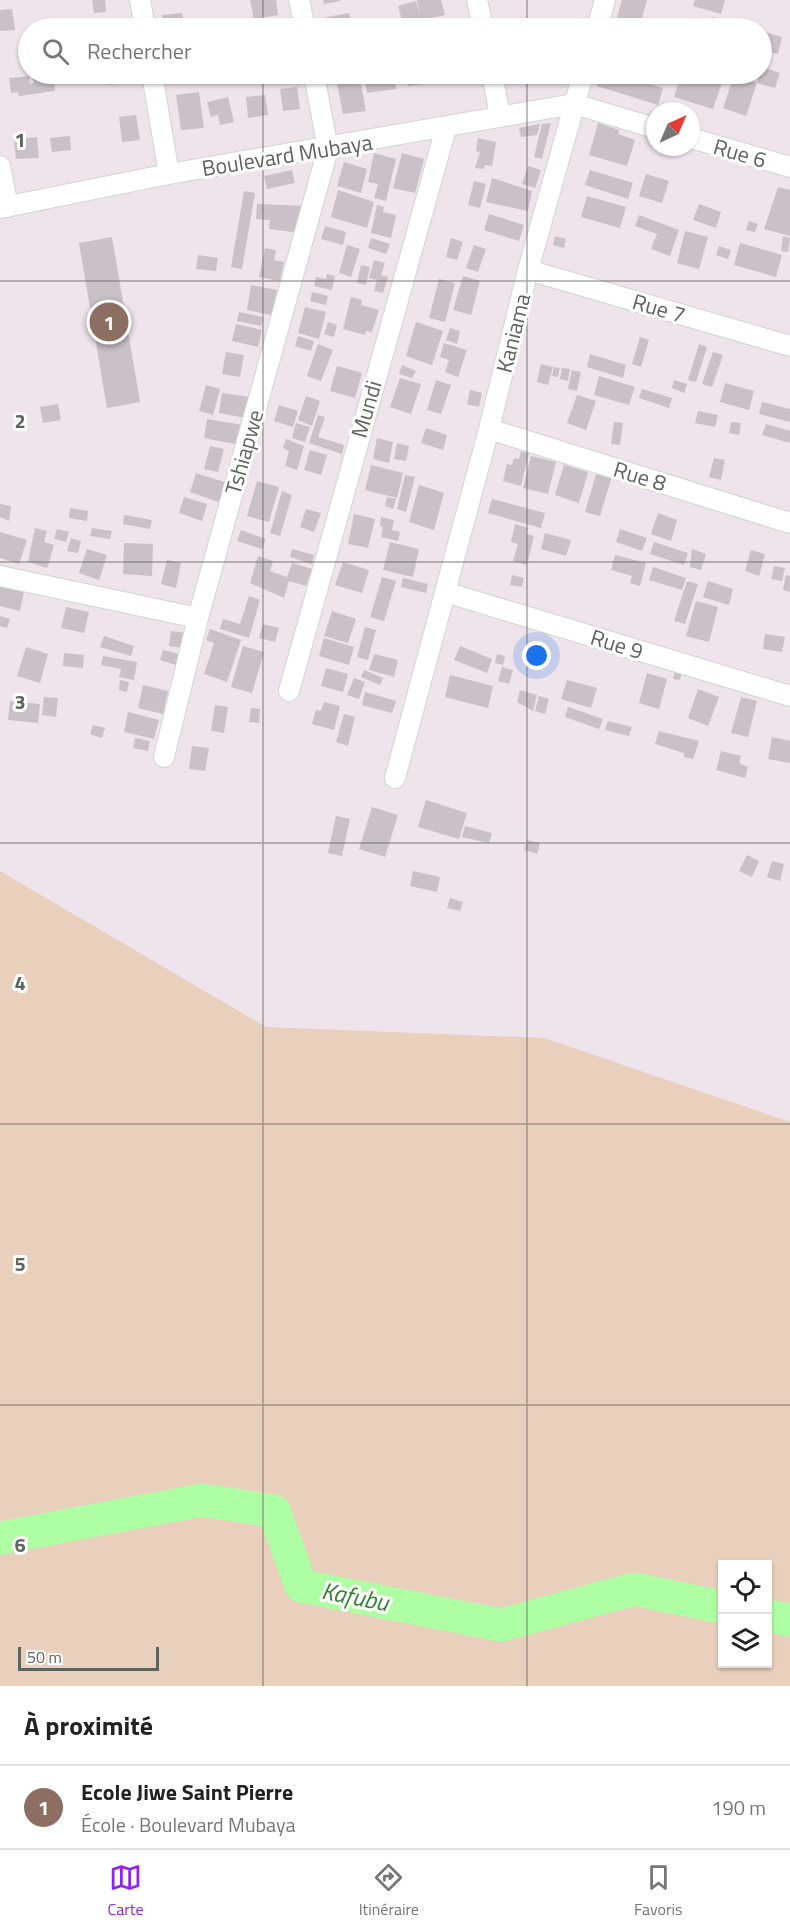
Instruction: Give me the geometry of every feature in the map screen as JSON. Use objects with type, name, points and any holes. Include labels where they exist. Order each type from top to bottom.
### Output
[{"type":"street","points":[[140,0],[143,18]]},
{"type":"street","points":[[299,0],[303,18]]},
{"type":"street","points":[[477,0],[481,18]]},
{"type":"street","points":[[600,18],[605,0]]},
{"type":"street","points":[[154,84],[169,174]]},
{"type":"street","points":[[316,84],[328,149]]},
{"type":"street","points":[[494,84],[500,116]]},
{"type":"street","name":"Kaniama","points":[[395,778],[489,429],[528,270],[580,84]]},
{"type":"street","points":[[574,104],[646,125]]},
{"type":"street","name":"Boulevard Mubaya","points":[[4,208],[169,174],[328,149],[574,104]]},
{"type":"street","name":"Mundi","points":[[289,691],[446,128]]},
{"type":"street","name":"Rue 6","points":[[700,141],[790,167]]},
{"type":"street","name":"Tshiapwe","points":[[164,756],[198,618],[328,149]]},
{"type":"street","points":[[0,166],[4,208]]},
{"type":"street","name":"Rue 7","points":[[528,270],[790,346]]},
{"type":"street","name":"Rue 8","points":[[489,429],[790,523]]},
{"type":"street","points":[[0,576],[198,618]]},
{"type":"street","name":"Rue 9","points":[[445,592],[790,696]]},
{"type":"shaded area","points":[[0,871],[266,1027],[544,1038],[790,1122],[790,1686],[0,1686]]},
{"type":"building","points":[[92,0],[105,0],[106,12],[94,13]]},
{"type":"building","points":[[250,0],[276,0],[278,15],[254,18]]},
{"type":"building","points":[[323,0],[340,0],[340,1],[324,4]]},
{"type":"building","points":[[417,0],[441,0],[445,15],[431,18],[401,18],[398,6],[416,1],[420,15]]},
{"type":"building","points":[[622,0],[647,0],[642,18],[617,18]]},
{"type":"building","points":[[695,0],[725,0],[721,14],[693,6]]},
{"type":"building","points":[[12,9],[15,30],[0,31],[0,10]]},
{"type":"building","points":[[182,13],[183,18],[162,18],[162,15]]},
{"type":"building","points":[[349,13],[350,18],[327,18]]},
{"type":"building","points":[[772,34],[782,37],[778,54],[772,52]]},
{"type":"building","points":[[772,70],[780,73],[775,88],[761,84],[772,84]]},
{"type":"building","points":[[18,77],[18,84],[54,84],[55,91],[19,96],[18,92],[11,93],[9,78]]},
{"type":"building","points":[[337,84],[361,84],[366,111],[343,114]]},
{"type":"building","points":[[366,84],[395,84],[396,89],[367,93]]},
{"type":"building","points":[[598,84],[650,84],[663,88],[659,102],[648,102],[597,86]]},
{"type":"building","points":[[678,84],[722,84],[713,109],[700,105],[700,102],[690,102],[674,97]]},
{"type":"building","points":[[731,84],[757,84],[746,116],[723,108]]},
{"type":"building","points":[[297,87],[300,109],[283,111],[280,89]]},
{"type":"building","points":[[199,92],[204,128],[181,130],[176,95]]},
{"type":"building","points":[[265,95],[268,115],[248,118],[246,97]]},
{"type":"building","points":[[228,97],[234,122],[220,125],[218,115],[211,117],[207,102]]},
{"type":"building","points":[[136,115],[140,140],[122,142],[119,117]]},
{"type":"building","points":[[551,123],[542,159],[534,157],[542,124]]},
{"type":"building","points":[[598,123],[619,130],[618,134],[635,140],[627,166],[589,155]]},
{"type":"building","points":[[540,124],[537,135],[521,137],[519,128]]},
{"type":"building","points":[[70,136],[71,150],[52,152],[50,138]]},
{"type":"building","points":[[37,137],[39,158],[16,159],[14,139]]},
{"type":"building","points":[[478,138],[496,142],[492,166],[485,165],[484,169],[475,168],[480,152],[476,151]]},
{"type":"building","points":[[374,153],[396,159],[386,201],[374,198],[378,184],[368,182]]},
{"type":"building","points":[[402,153],[424,159],[415,193],[393,188]]},
{"type":"building","points":[[344,162],[367,169],[361,193],[337,186]]},
{"type":"building","points":[[528,166],[541,170],[535,188],[522,184]]},
{"type":"building","points":[[292,170],[295,183],[267,189],[264,176]]},
{"type":"building","points":[[590,170],[633,183],[628,199],[585,185]]},
{"type":"building","points":[[646,174],[669,181],[662,203],[639,196]]},
{"type":"building","points":[[492,178],[532,191],[528,211],[486,202]]},
{"type":"building","points":[[474,181],[486,184],[480,208],[468,205]]},
{"type":"building","points":[[778,187],[790,190],[790,236],[764,229]]},
{"type":"building","points":[[338,190],[374,202],[367,228],[331,217]]},
{"type":"building","points":[[244,191],[255,193],[242,269],[231,267]]},
{"type":"building","points":[[587,196],[626,207],[620,228],[581,217]]},
{"type":"building","points":[[257,204],[307,206],[301,233],[269,229],[270,220],[256,219]]},
{"type":"building","points":[[699,204],[721,212],[716,228],[693,220]]},
{"type":"building","points":[[377,205],[384,207],[383,212],[396,215],[391,238],[371,233]]},
{"type":"building","points":[[489,214],[524,225],[519,241],[484,230]]},
{"type":"building","points":[[639,215],[679,230],[670,256],[651,249],[657,234],[635,226]]},
{"type":"building","points":[[749,221],[758,224],[755,232],[746,230]]},
{"type":"building","points":[[325,226],[346,232],[343,245],[321,239]]},
{"type":"building","points":[[685,231],[708,237],[699,269],[677,263]]},
{"type":"building","points":[[555,236],[566,239],[564,248],[553,245]]},
{"type":"building","points":[[783,236],[790,238],[788,252],[781,251]]},
{"type":"building","points":[[112,237],[140,402],[107,408],[79,243]]},
{"type":"building","points":[[371,238],[390,244],[386,254],[368,248]]},
{"type":"building","points":[[451,238],[463,242],[457,260],[446,257]]},
{"type":"building","points":[[740,243],[782,255],[776,277],[734,265]]},
{"type":"building","points":[[347,245],[360,249],[351,277],[339,273]]},
{"type":"building","points":[[474,245],[486,249],[478,272],[466,268]]},
{"type":"building","points":[[719,246],[731,250],[728,259],[716,255]]},
{"type":"building","points":[[265,248],[276,250],[274,260],[284,262],[280,281],[259,277]]},
{"type":"building","points":[[198,255],[218,258],[216,271],[196,269]]},
{"type":"building","points":[[374,260],[385,263],[381,275],[388,277],[383,293],[374,291],[377,280],[369,278]]},
{"type":"building","points":[[361,265],[370,267],[366,285],[357,283]]},
{"type":"building","points":[[327,274],[335,276],[332,290],[314,286],[316,277],[326,279]]},
{"type":"building","points":[[463,276],[480,281],[471,315],[453,310]]},
{"type":"building","points":[[439,279],[455,283],[445,322],[429,318]]},
{"type":"building","points":[[251,285],[277,290],[272,315],[247,310]]},
{"type":"building","points":[[312,292],[328,296],[326,305],[310,301]]},
{"type":"building","points":[[351,297],[362,300],[361,305],[379,310],[372,332],[366,331],[365,335],[343,329]]},
{"type":"building","points":[[305,307],[326,312],[319,339],[298,333]]},
{"type":"building","points":[[239,312],[263,317],[261,326],[237,321]]},
{"type":"building","points":[[328,322],[337,325],[334,337],[324,334]]},
{"type":"building","points":[[416,322],[443,331],[432,365],[406,356]]},
{"type":"building","points":[[236,324],[262,330],[258,347],[232,341]]},
{"type":"building","points":[[450,328],[460,331],[457,344],[446,340]]},
{"type":"building","points":[[298,336],[314,341],[311,351],[295,346]]},
{"type":"building","points":[[640,337],[649,340],[641,367],[632,364]]},
{"type":"building","points":[[444,343],[467,350],[458,377],[445,372],[449,360],[440,357]]},
{"type":"building","points":[[318,344],[333,350],[321,381],[307,376]]},
{"type":"building","points":[[699,344],[707,347],[696,382],[688,380]]},
{"type":"building","points":[[226,352],[244,355],[240,377],[222,374]]},
{"type":"building","points":[[713,352],[723,355],[712,387],[702,384]]},
{"type":"building","points":[[590,354],[626,365],[623,378],[587,367]]},
{"type":"building","points":[[541,364],[553,367],[548,385],[537,382]]},
{"type":"building","points":[[402,365],[416,371],[412,378],[399,374]]},
{"type":"building","points":[[337,366],[362,373],[355,398],[330,391]]},
{"type":"building","points":[[554,367],[560,368],[558,377],[552,376]]},
{"type":"building","points":[[562,368],[570,369],[568,381],[560,379]]},
{"type":"building","points":[[572,370],[581,372],[577,391],[568,389]]},
{"type":"building","points":[[599,376],[635,387],[629,405],[594,395]]},
{"type":"building","points":[[400,378],[421,384],[411,414],[390,407]]},
{"type":"building","points":[[436,380],[451,385],[441,414],[427,410]]},
{"type":"building","points":[[674,380],[687,384],[684,393],[672,388]]},
{"type":"building","points":[[725,383],[754,391],[749,410],[720,402]]},
{"type":"building","points":[[206,385],[220,389],[213,415],[199,411]]},
{"type":"building","points":[[642,389],[672,398],[669,408],[639,398]]},
{"type":"building","points":[[470,390],[482,393],[479,407],[467,404]]},
{"type":"building","points":[[222,393],[250,397],[246,418],[219,413]]},
{"type":"building","points":[[577,395],[596,401],[586,430],[567,423]]},
{"type":"building","points":[[306,396],[320,401],[312,426],[298,420]]},
{"type":"building","points":[[762,402],[790,409],[790,422],[759,414]]},
{"type":"building","points":[[58,404],[61,420],[43,423],[40,407]]},
{"type":"building","points":[[279,405],[298,411],[293,427],[274,421]]},
{"type":"building","points":[[698,411],[718,415],[715,427],[695,423]]},
{"type":"building","points":[[318,415],[325,417],[318,437],[344,445],[342,454],[309,443]]},
{"type":"building","points":[[207,419],[243,425],[240,445],[204,438]]},
{"type":"building","points":[[614,422],[623,423],[620,445],[611,444]]},
{"type":"building","points":[[731,422],[741,423],[739,435],[729,433]]},
{"type":"building","points":[[296,423],[310,427],[305,442],[292,438]]},
{"type":"building","points":[[766,424],[790,431],[790,443],[762,435]]},
{"type":"building","points":[[426,428],[447,435],[443,450],[421,443]]},
{"type":"building","points":[[377,438],[393,442],[389,463],[373,459]]},
{"type":"building","points":[[286,439],[304,446],[297,470],[285,466],[289,451],[283,448]]},
{"type":"building","points":[[397,443],[409,446],[406,461],[394,459]]},
{"type":"building","points":[[210,446],[224,449],[218,472],[204,469]]},
{"type":"building","points":[[310,450],[327,455],[321,475],[304,470]]},
{"type":"building","points":[[521,451],[529,453],[521,486],[503,481],[507,464],[512,465],[514,458],[519,459]]},
{"type":"building","points":[[531,456],[556,462],[548,494],[523,488]]},
{"type":"building","points":[[714,458],[725,460],[721,480],[709,477]]},
{"type":"building","points":[[371,465],[403,473],[397,498],[365,490]]},
{"type":"building","points":[[564,465],[588,472],[579,503],[555,495]]},
{"type":"building","points":[[597,471],[612,476],[600,516],[585,512]]},
{"type":"building","points":[[196,473],[231,484],[224,504],[190,492]]},
{"type":"building","points":[[405,475],[415,477],[406,512],[397,509]]},
{"type":"building","points":[[257,481],[279,487],[269,522],[247,516]]},
{"type":"building","points":[[419,485],[444,493],[434,530],[409,522]]},
{"type":"building","points":[[282,491],[292,495],[280,536],[270,533]]},
{"type":"building","points":[[184,497],[207,504],[202,521],[179,513]]},
{"type":"building","points":[[387,497],[396,499],[393,509],[385,506]]},
{"type":"building","points":[[492,499],[545,513],[541,528],[488,513]]},
{"type":"building","points":[[0,504],[11,506],[9,521],[0,517]]},
{"type":"building","points":[[70,508],[88,511],[87,521],[69,518]]},
{"type":"building","points":[[306,509],[321,513],[314,532],[300,527]]},
{"type":"building","points":[[658,513],[677,520],[671,541],[651,534]]},
{"type":"building","points":[[354,514],[375,519],[368,548],[348,544]]},
{"type":"building","points":[[124,515],[152,520],[150,529],[123,524]]},
{"type":"building","points":[[381,517],[394,520],[392,530],[400,532],[398,541],[381,537],[383,527],[380,526]]},
{"type":"building","points":[[515,524],[528,528],[526,534],[534,536],[527,565],[513,561],[518,544],[511,542]]},
{"type":"building","points":[[35,528],[47,531],[44,542],[54,545],[47,568],[28,562]]},
{"type":"building","points":[[92,528],[112,531],[110,539],[90,536]]},
{"type":"building","points":[[57,529],[69,532],[66,542],[54,539]]},
{"type":"building","points":[[620,529],[647,538],[642,551],[616,542]]},
{"type":"building","points":[[241,530],[266,539],[262,549],[237,541]]},
{"type":"building","points":[[0,532],[27,540],[19,564],[0,558]]},
{"type":"building","points":[[545,533],[571,540],[566,556],[541,549]]},
{"type":"building","points":[[71,538],[81,541],[78,553],[67,551]]},
{"type":"building","points":[[390,542],[419,549],[413,577],[383,570]]},
{"type":"building","points":[[654,542],[688,553],[684,565],[650,554]]},
{"type":"building","points":[[124,543],[153,544],[152,576],[123,574]]},
{"type":"building","points":[[87,549],[107,555],[99,580],[79,573]]},
{"type":"building","points":[[292,549],[314,555],[312,564],[290,557]]},
{"type":"building","points":[[692,549],[706,554],[701,570],[690,567]]},
{"type":"building","points":[[751,550],[765,554],[759,576],[745,571]]},
{"type":"building","points":[[615,555],[646,563],[640,586],[630,583],[632,576],[611,570]]},
{"type":"building","points":[[258,556],[273,561],[270,571],[287,577],[292,563],[312,569],[306,586],[289,581],[284,598],[250,583]]},
{"type":"building","points":[[167,560],[181,563],[176,588],[161,584]]},
{"type":"building","points":[[343,562],[369,570],[362,593],[335,585]]},
{"type":"building","points":[[774,566],[785,568],[782,581],[771,579]]},
{"type":"building","points":[[653,567],[686,578],[682,590],[649,580]]},
{"type":"building","points":[[512,575],[524,578],[522,587],[510,585]]},
{"type":"building","points":[[786,575],[790,576],[790,592],[783,590]]},
{"type":"building","points":[[382,577],[396,581],[384,621],[370,617]]},
{"type":"building","points":[[403,578],[428,584],[426,593],[401,587]]},
{"type":"building","points":[[687,581],[698,584],[685,624],[674,621]]},
{"type":"building","points":[[708,581],[733,589],[729,605],[703,597]]},
{"type":"building","points":[[0,586],[24,592],[20,611],[0,606]]},
{"type":"building","points":[[249,596],[260,600],[249,638],[220,629],[223,619],[240,624]]},
{"type":"building","points":[[696,601],[718,607],[709,642],[686,636]]},
{"type":"building","points":[[66,607],[89,612],[84,633],[61,628]]},
{"type":"building","points":[[332,611],[356,619],[348,643],[324,636]]},
{"type":"building","points":[[0,616],[10,619],[7,628],[0,626]]},
{"type":"building","points":[[263,624],[279,628],[275,642],[259,638]]},
{"type":"building","points":[[365,627],[376,630],[368,660],[357,657]]},
{"type":"building","points":[[210,629],[241,640],[227,682],[204,674],[214,643],[206,640]]},
{"type":"building","points":[[171,631],[186,633],[183,648],[169,646]]},
{"type":"building","points":[[765,634],[785,637],[782,652],[763,649]]},
{"type":"building","points":[[104,636],[134,646],[131,656],[100,647]]},
{"type":"building","points":[[324,638],[354,647],[349,665],[319,656]]},
{"type":"building","points":[[243,646],[264,652],[252,693],[231,687]]},
{"type":"building","points":[[460,646],[492,659],[487,673],[454,660]]},
{"type":"building","points":[[26,647],[48,654],[40,683],[17,676]]},
{"type":"building","points":[[163,650],[179,654],[176,665],[160,660]]},
{"type":"building","points":[[64,653],[84,655],[83,668],[63,666]]},
{"type":"building","points":[[374,654],[398,660],[394,677],[369,670]]},
{"type":"building","points":[[497,654],[505,656],[503,665],[495,663]]},
{"type":"building","points":[[103,656],[137,662],[134,680],[119,677],[121,669],[101,665]]},
{"type":"building","points":[[502,667],[513,670],[509,684],[498,681]]},
{"type":"building","points":[[326,668],[348,674],[343,692],[321,686]]},
{"type":"building","points":[[364,670],[383,678],[380,685],[361,677]]},
{"type":"building","points":[[675,670],[682,672],[680,680],[673,679]]},
{"type":"building","points":[[647,673],[667,679],[659,709],[639,703]]},
{"type":"building","points":[[450,675],[493,686],[488,708],[445,697]]},
{"type":"building","points":[[354,678],[365,682],[359,699],[347,695]]},
{"type":"building","points":[[120,680],[129,682],[127,692],[119,690]]},
{"type":"building","points":[[567,680],[597,688],[591,708],[561,699]]},
{"type":"building","points":[[143,685],[168,691],[163,714],[138,708]]},
{"type":"building","points":[[698,689],[719,697],[708,726],[688,718]]},
{"type":"building","points":[[520,690],[537,695],[533,711],[517,702]]},
{"type":"building","points":[[365,692],[396,701],[392,713],[362,705]]},
{"type":"building","points":[[539,696],[549,699],[545,714],[535,711]]},
{"type":"building","points":[[44,697],[58,698],[56,717],[42,715]]},
{"type":"building","points":[[741,697],[757,701],[748,737],[731,733]]},
{"type":"building","points":[[10,701],[40,704],[38,723],[8,720]]},
{"type":"building","points":[[324,702],[340,706],[334,730],[312,724],[316,710],[321,711]]},
{"type":"building","points":[[215,705],[228,707],[224,733],[211,731]]},
{"type":"building","points":[[568,707],[603,719],[599,729],[565,717]]},
{"type":"building","points":[[251,708],[260,709],[259,723],[249,722]]},
{"type":"building","points":[[128,712],[159,720],[154,739],[124,732]]},
{"type":"building","points":[[344,714],[355,717],[348,746],[336,742]]},
{"type":"building","points":[[608,721],[632,727],[629,736],[605,730]]},
{"type":"building","points":[[93,725],[105,728],[102,738],[90,734]]},
{"type":"building","points":[[659,731],[699,741],[693,759],[684,757],[684,753],[655,744]]},
{"type":"building","points":[[772,737],[790,741],[790,763],[768,759]]},
{"type":"building","points":[[135,738],[150,741],[148,751],[133,748]]},
{"type":"building","points":[[192,746],[209,748],[205,771],[189,769]]},
{"type":"building","points":[[721,751],[741,756],[739,763],[748,767],[745,778],[716,770]]},
{"type":"building","points":[[426,800],[467,813],[459,839],[418,827]]},
{"type":"building","points":[[372,807],[398,815],[385,857],[359,849]]},
{"type":"building","points":[[336,816],[350,819],[342,856],[328,853]]},
{"type":"building","points":[[465,826],[492,833],[489,843],[462,837]]},
{"type":"building","points":[[527,840],[540,843],[537,854],[524,850]]},
{"type":"building","points":[[747,855],[759,861],[752,877],[739,871]]},
{"type":"building","points":[[772,861],[784,864],[780,881],[767,877]]},
{"type":"building","points":[[413,871],[440,877],[437,892],[410,886]]},
{"type":"building","points":[[450,898],[463,902],[460,911],[447,908]]},
{"type":"waterway","name":"Kafubu","points":[[0,1538],[202,1500],[274,1511],[301,1586],[501,1625],[634,1589],[718,1606]]},
{"type":"waterway","name":"Kafubu","points":[[772,1617],[790,1620]]},
{"type":"place","name":"Ecole Jiwe Saint Pierre","points":[[109,322]]}]
